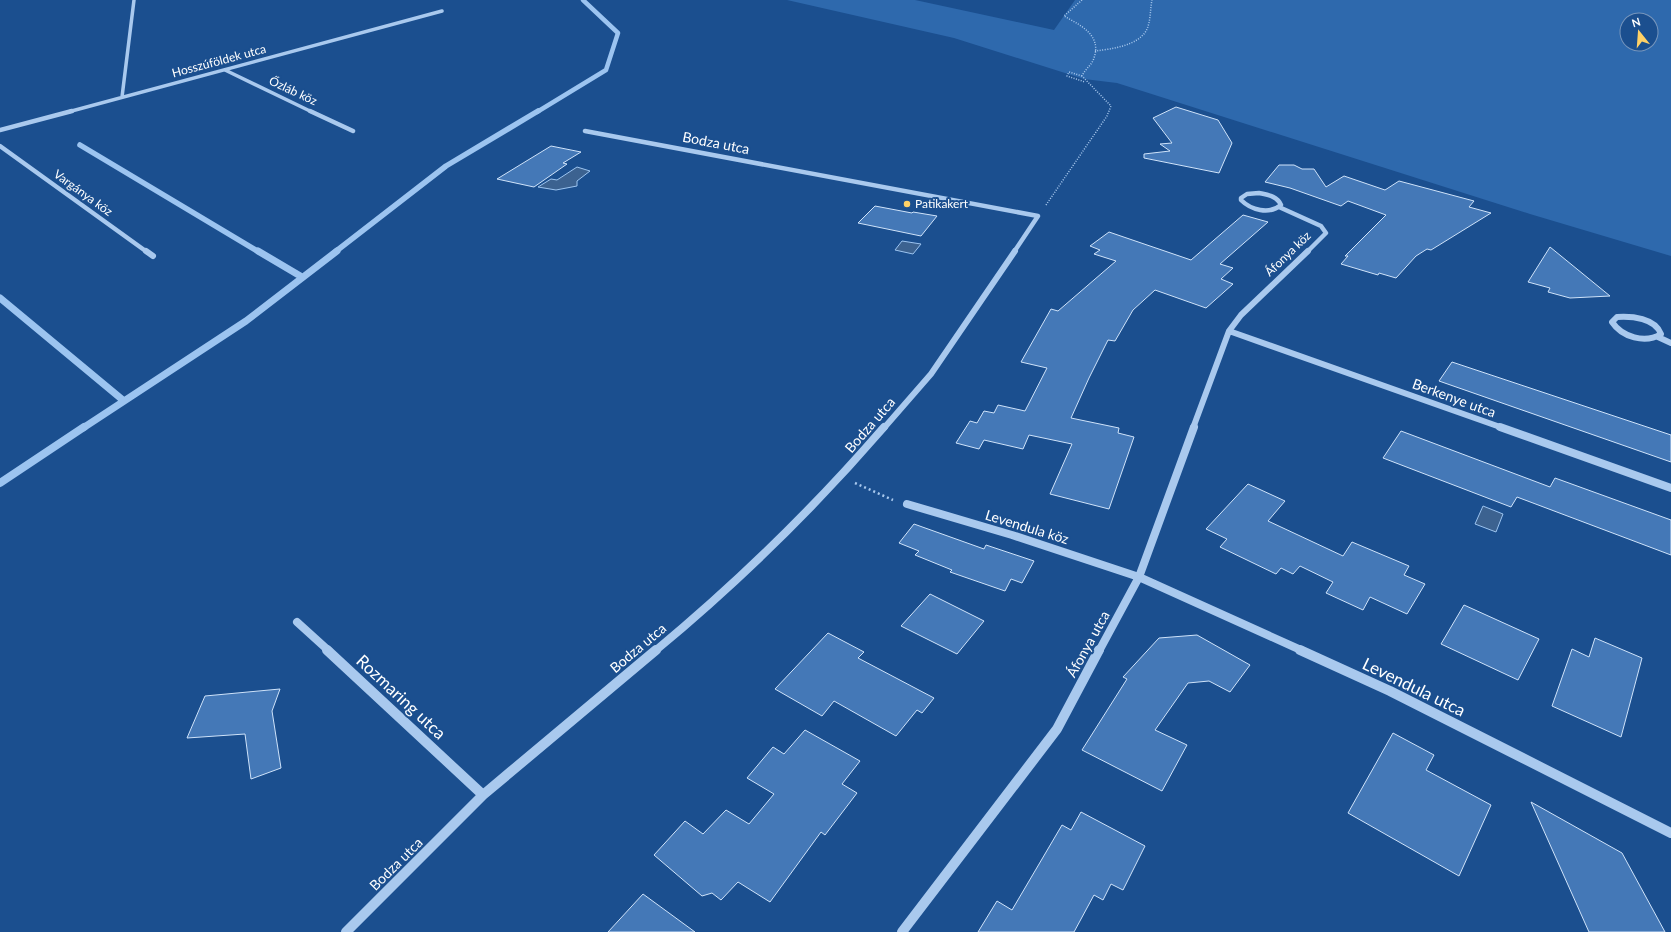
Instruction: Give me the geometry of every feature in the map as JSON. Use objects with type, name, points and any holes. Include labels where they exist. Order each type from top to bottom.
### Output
[{"type":"street","points":[[122,97],[134,0]]},
{"type":"street","name":"Hosszúföldek utca","points":[[0,130],[442,11]]},
{"type":"street","name":"Őzláb köz","points":[[224,70],[353,131]]},
{"type":"street","name":"Bodza utca","points":[[346,932],[484,795],[702,612],[842,476],[931,374],[1038,216],[585,131]]},
{"type":"street","name":"Vargánya köz","points":[[0,146],[153,256]]},
{"type":"street","name":"Áfonya köz","points":[[1229,331],[1241,315],[1326,232],[1321,226],[1279,207],[1270,210],[1258,209],[1246,206],[1241,198],[1253,193],[1266,194],[1280,202],[1279,207]]},
{"type":"street","points":[[1658,337],[1661,334],[1658,328],[1646,320],[1623,316],[1617,317],[1612,322],[1618,329],[1630,336],[1646,339],[1658,337],[1671,343]]},
{"type":"street","name":"Berkenye utca","points":[[1229,331],[1671,488]]},
{"type":"street","name":"Áfonya utca","points":[[902,932],[1057,729],[1139,577],[1229,331]]},
{"type":"street","name":"Levendula köz","points":[[907,504],[1012,535],[1139,577]]},
{"type":"street","name":"Levendula utca","points":[[1139,577],[1390,691],[1671,833]]},
{"type":"street","name":"Rozmaring utca","points":[[298,622],[484,795]]},
{"type":"path","points":[[1082,0],[1064,16],[1091,32],[1096,41],[1093,60],[1082,76]]},
{"type":"path","points":[[1095,51],[1109,50],[1138,39],[1146,30],[1152,0]]},
{"type":"path","points":[[1038,216],[1107,116],[1111,106],[1107,99],[1085,82],[1066,76],[1070,72],[1082,76],[1085,82]]},
{"type":"path","points":[[842,476],[877,494],[907,504]]},
{"type":"shaded area","points":[[787,0],[915,0],[1054,30],[1075,0],[1671,0],[1671,256],[1530,214],[1117,83],[1084,79],[954,38]]},
{"type":"shaded area","points":[[577,167],[590,171],[577,181],[577,186],[556,190],[538,187],[551,179],[557,180]]},
{"type":"shaded area","points":[[902,241],[921,244],[913,254],[895,250]]},
{"type":"shaded area","points":[[1483,506],[1503,514],[1496,532],[1475,524]]},
{"type":"building","points":[[1176,107],[1218,120],[1232,143],[1219,173],[1144,158],[1144,154],[1170,151],[1160,144],[1172,143],[1153,118]]},
{"type":"building","points":[[551,146],[581,152],[563,163],[567,164],[534,187],[497,179]]},
{"type":"building","points":[[1279,165],[1294,165],[1302,169],[1314,169],[1326,187],[1344,176],[1385,190],[1399,181],[1474,201],[1469,207],[1491,213],[1431,250],[1427,249],[1416,256],[1396,278],[1379,273],[1378,275],[1341,264],[1348,256],[1345,256],[1386,215],[1348,201],[1341,206],[1290,188],[1265,182]]},
{"type":"building","points":[[875,206],[937,216],[921,236],[858,223]]},
{"type":"building","points":[[1243,215],[1268,222],[1220,264],[1233,268],[1221,279],[1233,284],[1206,308],[1155,290],[1133,310],[1115,341],[1108,340],[1089,378],[1071,418],[1119,428],[1118,433],[1134,437],[1109,509],[1050,494],[1072,444],[1029,435],[1023,449],[984,440],[979,449],[956,443],[970,421],[977,423],[984,411],[994,413],[998,405],[1025,411],[1047,368],[1021,362],[1051,309],[1058,311],[1116,261],[1094,254],[1100,250],[1090,246],[1109,232],[1191,260]]},
{"type":"building","points":[[1550,247],[1610,296],[1570,298],[1548,292],[1550,288],[1528,282]]},
{"type":"building","points":[[1452,362],[1671,435],[1671,462],[1439,381]]},
{"type":"building","points":[[1401,431],[1550,487],[1555,478],[1671,520],[1671,555],[1517,497],[1511,507],[1383,458]]},
{"type":"building","points":[[1248,484],[1285,501],[1268,521],[1343,556],[1352,542],[1409,566],[1404,575],[1425,584],[1407,614],[1370,597],[1363,610],[1326,593],[1333,582],[1300,566],[1293,574],[1281,568],[1276,574],[1220,547],[1227,539],[1206,529]]},
{"type":"building","points":[[914,524],[984,549],[986,545],[1034,561],[1022,583],[1011,579],[1005,591],[950,572],[952,570],[915,555],[919,551],[899,543]]},
{"type":"building","points":[[930,594],[984,621],[957,654],[901,626]]},
{"type":"building","points":[[1464,605],[1539,639],[1518,680],[1441,644]]},
{"type":"building","points":[[828,633],[864,652],[858,658],[934,698],[922,713],[917,710],[896,736],[834,701],[822,716],[775,689]]},
{"type":"building","points":[[1197,635],[1250,665],[1230,692],[1209,681],[1188,683],[1155,730],[1187,745],[1162,791],[1082,750],[1127,679],[1123,677],[1159,638]]},
{"type":"building","points":[[1595,638],[1642,658],[1621,737],[1552,706],[1572,649],[1589,657]]},
{"type":"building","points":[[280,689],[272,711],[281,768],[251,779],[245,734],[187,738],[205,696]]},
{"type":"building","points":[[805,730],[860,761],[842,784],[857,793],[825,835],[821,832],[770,902],[738,882],[721,900],[712,893],[702,896],[654,855],[685,821],[703,834],[726,810],[749,824],[774,794],[747,778],[773,747],[784,754]]},
{"type":"building","points":[[1393,733],[1434,755],[1426,770],[1491,805],[1459,876],[1348,813]]},
{"type":"building","points":[[1531,802],[1622,853],[1665,932],[1589,932]]},
{"type":"building","points":[[1081,812],[1145,846],[1123,890],[1111,884],[1103,900],[1094,895],[1074,932],[978,932],[997,901],[1012,910],[1062,825],[1071,830]]},
{"type":"building","points":[[643,894],[695,932],[608,932]]},
{"type":"waterway","points":[[537,112],[606,70],[618,33],[583,0]]},
{"type":"waterway","points":[[335,252],[446,166],[538,111]]},
{"type":"waterway","points":[[80,145],[259,252]]},
{"type":"waterway","points":[[258,251],[302,277]]},
{"type":"waterway","points":[[83,428],[246,321],[337,251]]},
{"type":"waterway","points":[[0,298],[124,401]]},
{"type":"waterway","points":[[0,483],[84,427]]},
{"type":"place","name":"Patikakert","points":[[907,204]]}]
